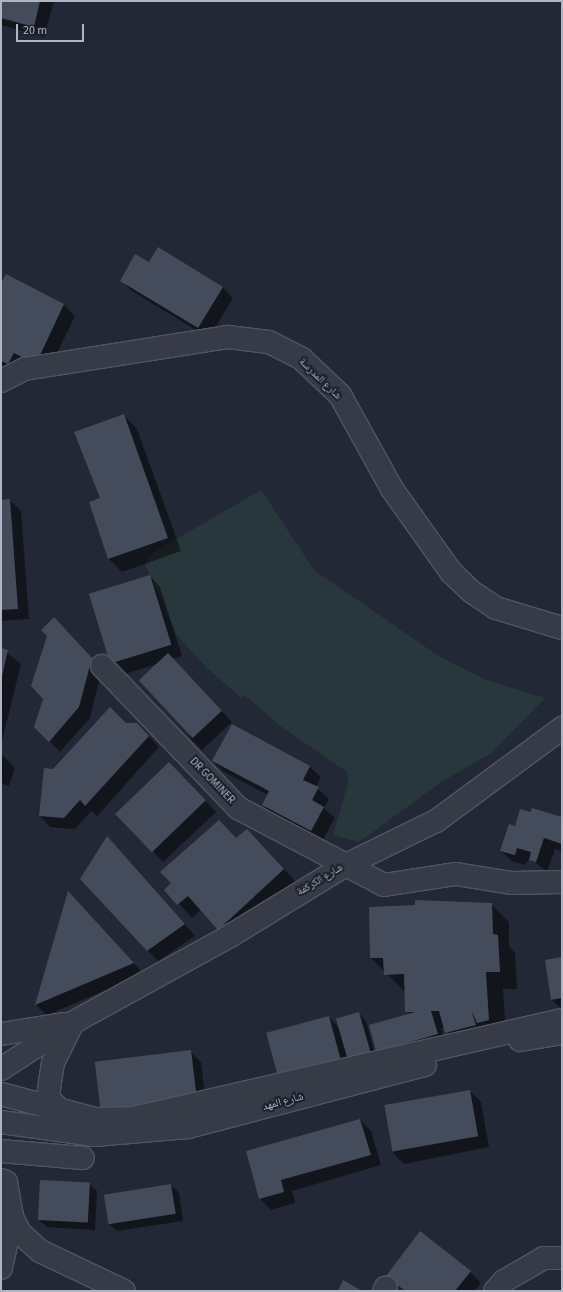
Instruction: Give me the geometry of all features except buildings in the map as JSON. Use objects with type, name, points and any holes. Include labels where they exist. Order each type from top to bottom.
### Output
[{"type":"street","name":"شارع المدرسة","points":[[1,381],[25,369],[228,337],[269,342],[302,359],[340,395],[392,489],[451,572],[472,592],[496,608],[562,628]]},
{"type":"street","name":"DR GOMINER","points":[[102,666],[238,808],[384,885],[456,874],[512,883],[562,882]]},
{"type":"street","name":"شارع الكركفة","points":[[1,1069],[72,1023],[230,936],[346,865],[436,820],[562,728]]},
{"type":"street","name":"شارع المهد","points":[[1,1094],[95,1119],[134,1118],[179,1110],[455,1042],[562,1020]]},
{"type":"street","points":[[1,1034],[72,1023]]},
{"type":"street","points":[[59,1109],[48,1098],[50,1082],[53,1063],[72,1023]]},
{"type":"street","name":"شارع المهد","points":[[1,1122],[95,1135],[188,1127],[517,1041],[562,1034]]},
{"type":"street","points":[[1,1151],[83,1158]]},
{"type":"street","points":[[1,1180],[6,1182],[12,1216],[20,1233],[40,1251],[124,1291]]},
{"type":"street","points":[[1,1268],[12,1216]]},
{"type":"street","points":[[495,1291],[504,1281],[544,1258],[562,1258]]},
{"type":"shaded area","points":[[261,490],[314,570],[440,657],[486,680],[545,698],[491,753],[440,783],[359,842],[333,835],[348,783],[347,772],[279,725],[245,695],[241,698],[206,667],[176,634],[145,564],[149,555]]}]
